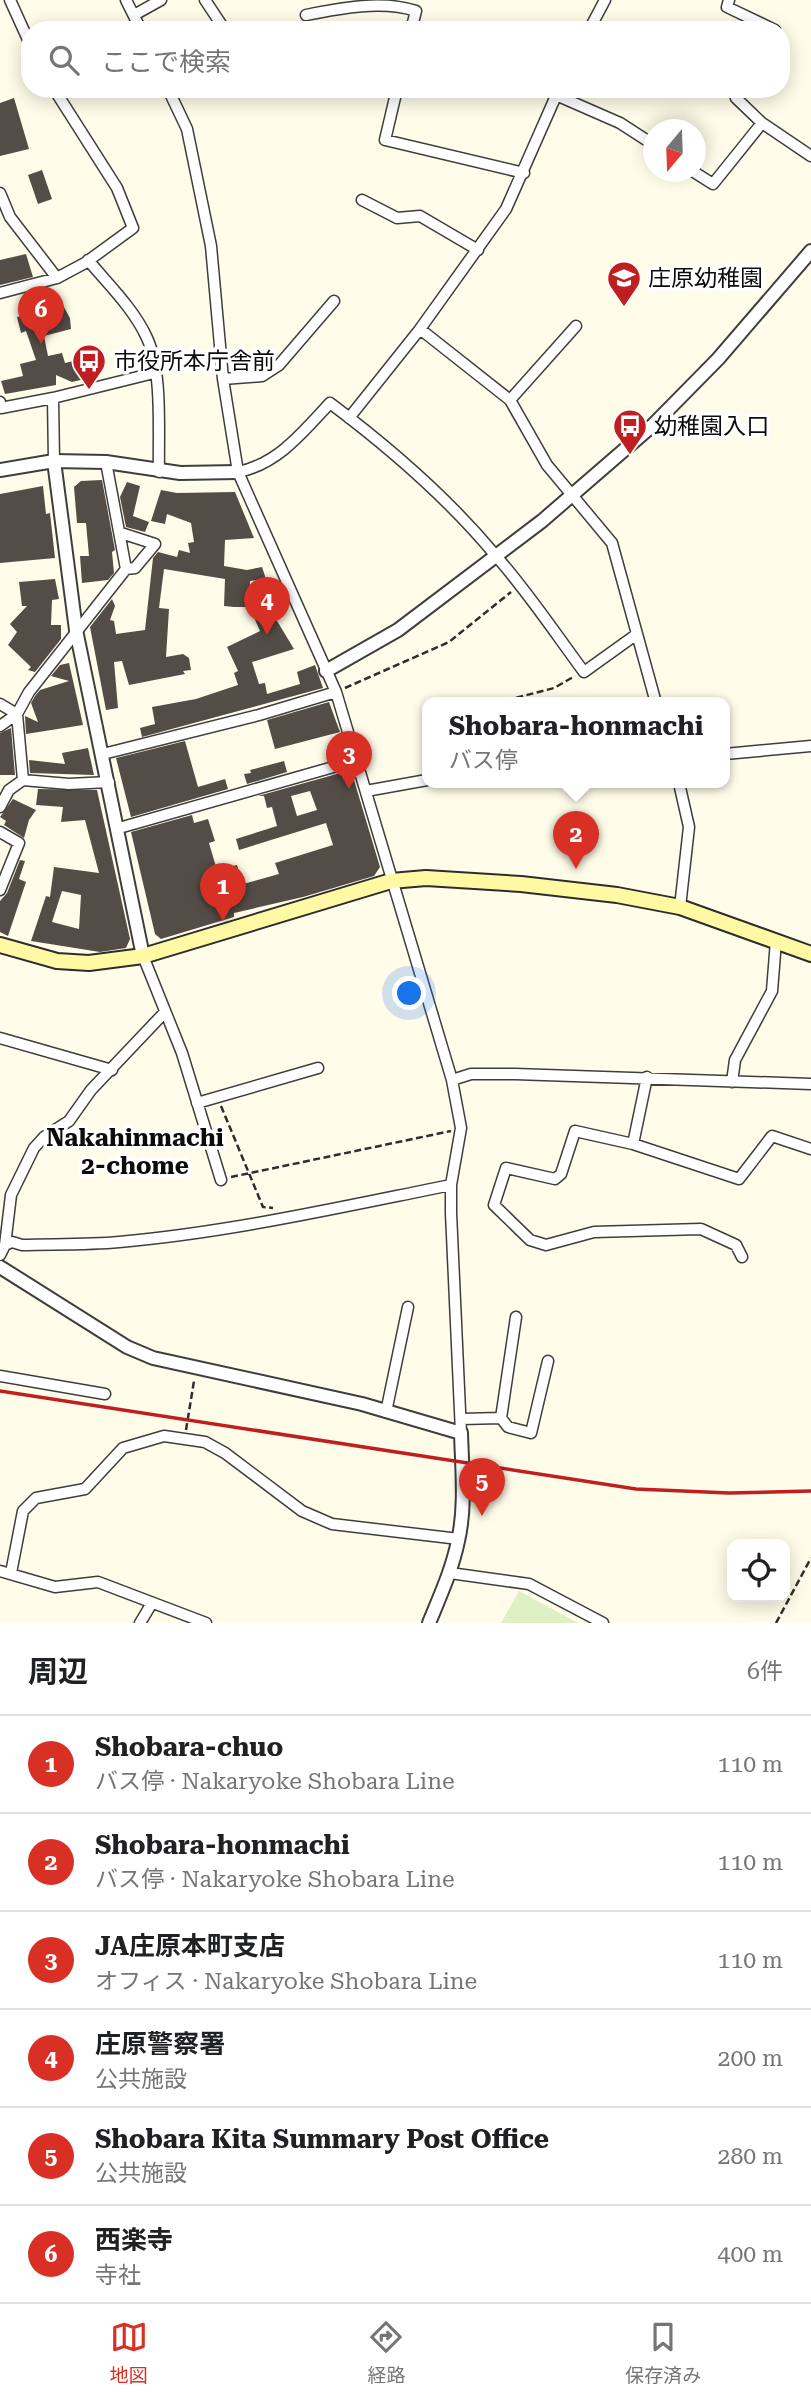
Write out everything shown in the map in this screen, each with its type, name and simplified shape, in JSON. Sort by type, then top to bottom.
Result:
[{"type":"main road","points":[[0,945],[57,961],[89,962],[144,956],[391,881],[426,878],[606,893],[680,907],[811,954]]},
{"type":"street","points":[[10,0],[21,24]]},
{"type":"street","points":[[125,0],[137,21]]},
{"type":"street","points":[[134,15],[161,0]]},
{"type":"street","points":[[205,0],[219,21]]},
{"type":"street","points":[[594,21],[605,0]]},
{"type":"street","points":[[729,0],[727,7],[756,21]]},
{"type":"street","points":[[306,15],[368,2],[401,2],[416,10],[413,21]]},
{"type":"street","points":[[0,293],[57,278],[133,228],[117,188],[60,98]]},
{"type":"street","points":[[172,98],[187,129],[212,246],[223,379],[238,472],[336,692],[452,1080],[461,1128],[451,1185],[463,1483],[459,1539],[450,1573],[429,1623]]},
{"type":"street","points":[[395,98],[385,140],[523,173]]},
{"type":"street","points":[[349,418],[420,329],[506,209],[555,98]]},
{"type":"street","points":[[570,98],[620,123],[643,138]]},
{"type":"street","points":[[736,98],[762,123],[811,156]]},
{"type":"street","points":[[706,180],[713,184],[762,123]]},
{"type":"street","points":[[0,193],[10,217],[57,278]]},
{"type":"street","points":[[362,200],[397,218],[419,216],[478,250]]},
{"type":"street","points":[[326,671],[398,630],[542,521],[653,425],[807,266],[811,251]]},
{"type":"street","points":[[88,260],[135,318],[148,339],[154,373],[159,472]]},
{"type":"street","points":[[223,379],[262,376],[279,365],[334,300]]},
{"type":"street","points":[[510,400],[576,326]]},
{"type":"street","points":[[420,329],[510,400],[547,466],[612,543],[654,697]]},
{"type":"street","points":[[0,402],[1,408],[154,373]]},
{"type":"street","points":[[53,398],[54,461],[76,630],[144,956],[197,1103],[221,1180]]},
{"type":"street","points":[[0,470],[54,461],[106,461],[159,472],[206,475],[255,469],[286,450],[330,403],[393,452],[496,555],[584,671],[637,635]]},
{"type":"street","points":[[106,461],[126,569]]},
{"type":"street","points":[[0,726],[17,714],[29,692],[126,569],[135,568],[155,544],[121,533]]},
{"type":"street","points":[[103,754],[259,715],[336,692]]},
{"type":"street","points":[[0,704],[17,714]]},
{"type":"street","points":[[17,714],[23,780]]},
{"type":"street","points":[[730,754],[811,746]]},
{"type":"street","points":[[118,828],[358,760]]},
{"type":"street","points":[[0,807],[9,790],[23,780],[69,784],[108,782]]},
{"type":"street","points":[[366,791],[422,781]]},
{"type":"street","points":[[680,788],[689,828],[680,907]]},
{"type":"street","points":[[0,832],[19,843],[0,890]]},
{"type":"street","points":[[732,1082],[735,1060],[772,991],[776,941]]},
{"type":"street","points":[[2,1250],[12,1195],[22,1167],[44,1137],[69,1121],[91,1090],[165,1012]]},
{"type":"street","points":[[0,1038],[112,1070]]},
{"type":"street","points":[[197,1103],[318,1068]]},
{"type":"street","points":[[452,1080],[471,1074],[647,1077],[811,1084]]},
{"type":"street","points":[[633,1144],[647,1077]]},
{"type":"street","points":[[742,1257],[736,1245],[701,1229],[594,1232],[546,1245],[530,1240],[494,1205],[506,1168],[555,1179],[561,1174],[575,1131],[633,1144],[739,1178],[772,1136],[811,1149]]},
{"type":"street","points":[[2,1250],[12,1242],[22,1245],[116,1242],[284,1219],[451,1185]]},
{"type":"street","points":[[0,1268],[127,1347],[153,1358],[386,1412],[461,1433]]},
{"type":"street","points":[[386,1412],[408,1307]]},
{"type":"street","points":[[516,1317],[501,1418],[508,1427],[531,1433],[548,1361]]},
{"type":"street","points":[[0,1376],[105,1394]]},
{"type":"street","points":[[461,1419],[501,1418]]},
{"type":"street","points":[[11,1573],[23,1511],[36,1498],[85,1489],[124,1448],[164,1436],[205,1442],[225,1453],[302,1511],[332,1524],[459,1539]]},
{"type":"street","points":[[0,1571],[55,1587],[98,1582],[206,1623]]},
{"type":"street","points":[[450,1573],[529,1584],[603,1623]]},
{"type":"street","points":[[140,1623],[152,1603]]},
{"type":"path","points":[[336,692],[449,642],[519,586]]},
{"type":"path","points":[[519,697],[554,688],[584,671]]},
{"type":"path","points":[[218,1097],[263,1208],[283,1208],[284,1219]]},
{"type":"path","points":[[221,1180],[461,1128]]},
{"type":"path","points":[[186,1433],[196,1367]]},
{"type":"path","points":[[776,1623],[811,1558]]},
{"type":"green space","points":[[519,1591],[578,1623],[501,1623]]},
{"type":"building","points":[[14,98],[29,149],[0,156],[0,103]]},
{"type":"building","points":[[42,170],[52,199],[38,204],[28,175]]},
{"type":"building","points":[[26,254],[33,277],[0,285],[0,260]]},
{"type":"building","points":[[60,300],[70,318],[71,329],[44,336],[48,356],[62,353],[65,363],[86,358],[89,378],[72,382],[56,375],[56,385],[5,394],[1,381],[23,376],[20,364],[36,360],[26,331],[21,333],[17,317],[22,316],[20,306]]},
{"type":"building","points":[[102,480],[115,550],[112,552],[114,573],[108,580],[82,583],[80,556],[89,556],[86,523],[77,523],[74,487],[81,481]]},
{"type":"building","points":[[127,482],[140,486],[133,516],[149,522],[145,532],[126,527],[120,497]]},
{"type":"building","points":[[43,486],[46,514],[50,513],[55,558],[0,563],[0,494]]},
{"type":"building","points":[[161,490],[177,493],[235,492],[254,538],[225,540],[224,566],[247,570],[262,567],[266,579],[250,581],[249,607],[234,607],[224,606],[225,579],[164,569],[159,608],[169,609],[166,657],[183,654],[189,658],[191,670],[183,671],[185,674],[129,685],[122,661],[114,662],[118,708],[106,710],[90,627],[112,599],[115,606],[110,620],[114,621],[116,634],[145,630],[153,558],[158,552],[177,557],[179,550],[190,553],[188,543],[194,542],[191,523],[167,514],[165,524],[151,521]]},
{"type":"building","points":[[55,579],[59,599],[52,600],[51,625],[61,625],[61,639],[35,672],[28,670],[31,667],[8,645],[17,632],[10,624],[27,606],[22,606],[19,582]]},
{"type":"building","points":[[268,606],[294,649],[252,662],[259,684],[265,683],[267,694],[300,684],[297,672],[315,665],[323,688],[142,737],[140,728],[155,724],[152,707],[196,699],[238,685],[234,673],[238,671],[227,647],[260,631],[252,613]]},
{"type":"building","points":[[69,663],[83,725],[26,734],[25,716],[38,722],[31,703],[35,696],[40,690],[69,681],[51,676],[60,665]]},
{"type":"building","points":[[329,702],[340,732],[275,749],[267,720]]},
{"type":"building","points":[[11,728],[15,775],[0,775],[0,733]]},
{"type":"building","points":[[185,741],[198,787],[225,779],[228,789],[131,817],[116,758]]},
{"type":"building","points":[[88,748],[94,775],[30,773],[29,760],[65,764],[62,753]]},
{"type":"building","points":[[284,761],[287,772],[247,784],[244,774],[251,773],[250,770]]},
{"type":"building","points":[[351,770],[380,867],[374,876],[303,897],[234,913],[234,917],[161,939],[155,934],[131,832],[192,815],[194,823],[208,819],[215,841],[209,843],[217,870],[237,865],[243,884],[279,874],[275,863],[333,845],[326,823],[239,850],[236,839],[277,826],[272,807],[267,808],[264,796],[258,796]],"holes":[[[310,791],[317,810],[297,816],[291,796]]]},
{"type":"building","points":[[38,789],[97,790],[130,939],[126,948],[100,952],[31,941],[46,896],[50,897],[54,867],[99,873],[85,820],[61,822],[63,807],[36,805]],"holes":[[[62,891],[81,895],[79,929],[52,922]]]},
{"type":"building","points":[[13,799],[36,810],[29,820],[24,838],[4,825],[6,821],[0,817]]},
{"type":"building","points":[[20,860],[25,861],[19,879],[26,882],[8,936],[0,932],[0,901],[7,893]]},
{"type":"railway","points":[[0,1391],[636,1489],[729,1493],[811,1491]]},
{"type":"place","name":"庄原幼稚園","points":[[624,308]]},
{"type":"place","name":"西楽寺","points":[[41,344]]},
{"type":"place","name":"市役所本庁舎前","points":[[89,391]]},
{"type":"place","name":"幼稚園入口","points":[[630,456]]},
{"type":"place","name":"庄原警察署","points":[[267,635]]},
{"type":"place","name":"JA庄原本町支店","points":[[349,789]]},
{"type":"place","name":"Shobara-honmachi","points":[[576,869]]},
{"type":"place","name":"Shobara-chuo","points":[[223,921]]},
{"type":"place","name":"Shobara Kita Summary Post Office","points":[[482,1516]]},
{"type":"district","name":"Nakahinmachi 2-chome","points":[[135,1152]]}]
